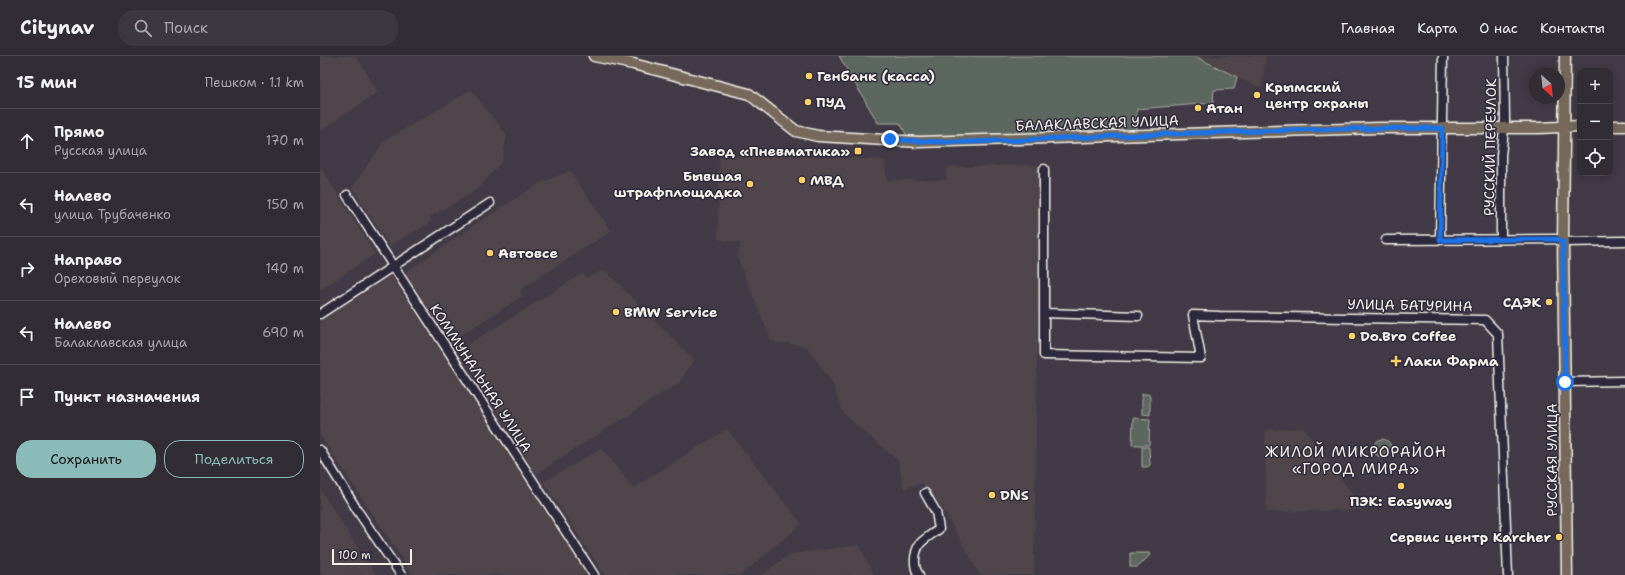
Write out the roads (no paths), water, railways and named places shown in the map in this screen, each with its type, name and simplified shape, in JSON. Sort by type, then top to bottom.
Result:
[{"type":"main road","name":"БАЛАКЛАВСКАЯ УЛИЦА","points":[[599,56],[631,60],[749,94],[796,131],[818,136],[919,142],[993,141],[1218,132],[1378,128],[1540,128],[1577,126]]},
{"type":"main road","name":"РУССКАЯ УЛИЦА","points":[[1565,56],[1563,242],[1567,575]]},
{"type":"main road","points":[[1613,126],[1625,126]]},
{"type":"street","points":[[1440,240],[1443,56]]},
{"type":"street","name":"РУССКИЙ ПЕРЕУЛОК","points":[[1501,239],[1500,155],[1505,128],[1504,56]]},
{"type":"street","points":[[1044,169],[1044,313],[1138,316]]},
{"type":"street","name":"КОММУНАЛЬНАЯ УЛИЦА","points":[[347,195],[594,575]]},
{"type":"street","points":[[320,314],[490,203]]},
{"type":"street","points":[[1386,240],[1556,239],[1563,242],[1625,241]]},
{"type":"street","name":"УЛИЦА БАТУРИНА","points":[[1044,313],[1044,355],[1187,358],[1201,358],[1193,314],[1218,316],[1486,320],[1498,334],[1508,575]]},
{"type":"street","points":[[1565,382],[1625,381]]},
{"type":"street","points":[[320,450],[359,513],[401,575]]},
{"type":"street","points":[[919,575],[915,560],[920,544],[938,529],[936,512],[925,493]]},
{"type":"place","name":"Генбанк (касса)","points":[[809,76]]},
{"type":"place","name":"Крымский центр охраны","points":[[1257,95]]},
{"type":"place","name":"ПУД","points":[[808,102]]},
{"type":"place","name":"Атан","points":[[1198,108]]},
{"type":"place","name":"Завод «Пневматика»","points":[[858,151]]},
{"type":"place","name":"МВД","points":[[802,180]]},
{"type":"place","name":"Бывшая штрафплощадка","points":[[750,184]]},
{"type":"place","name":"Автовсе","points":[[490,253]]},
{"type":"place","name":"СДЭК","points":[[1549,302]]},
{"type":"place","name":"BMW Service","points":[[616,312]]},
{"type":"place","name":"Do.Bro Coffee","points":[[1352,336]]},
{"type":"place","name":"Лаки Фарма","points":[[1396,361]]},
{"type":"place","name":"ПЭК: Easyway","points":[[1401,486]]},
{"type":"place","name":"DNS","points":[[992,495]]},
{"type":"place","name":"Сервис центр Karcher","points":[[1559,537]]},
{"type":"district","name":"ЖИЛОЙ МИКРОРАЙОН «ГОРОД МИРА»","points":[[1356,460]]}]
